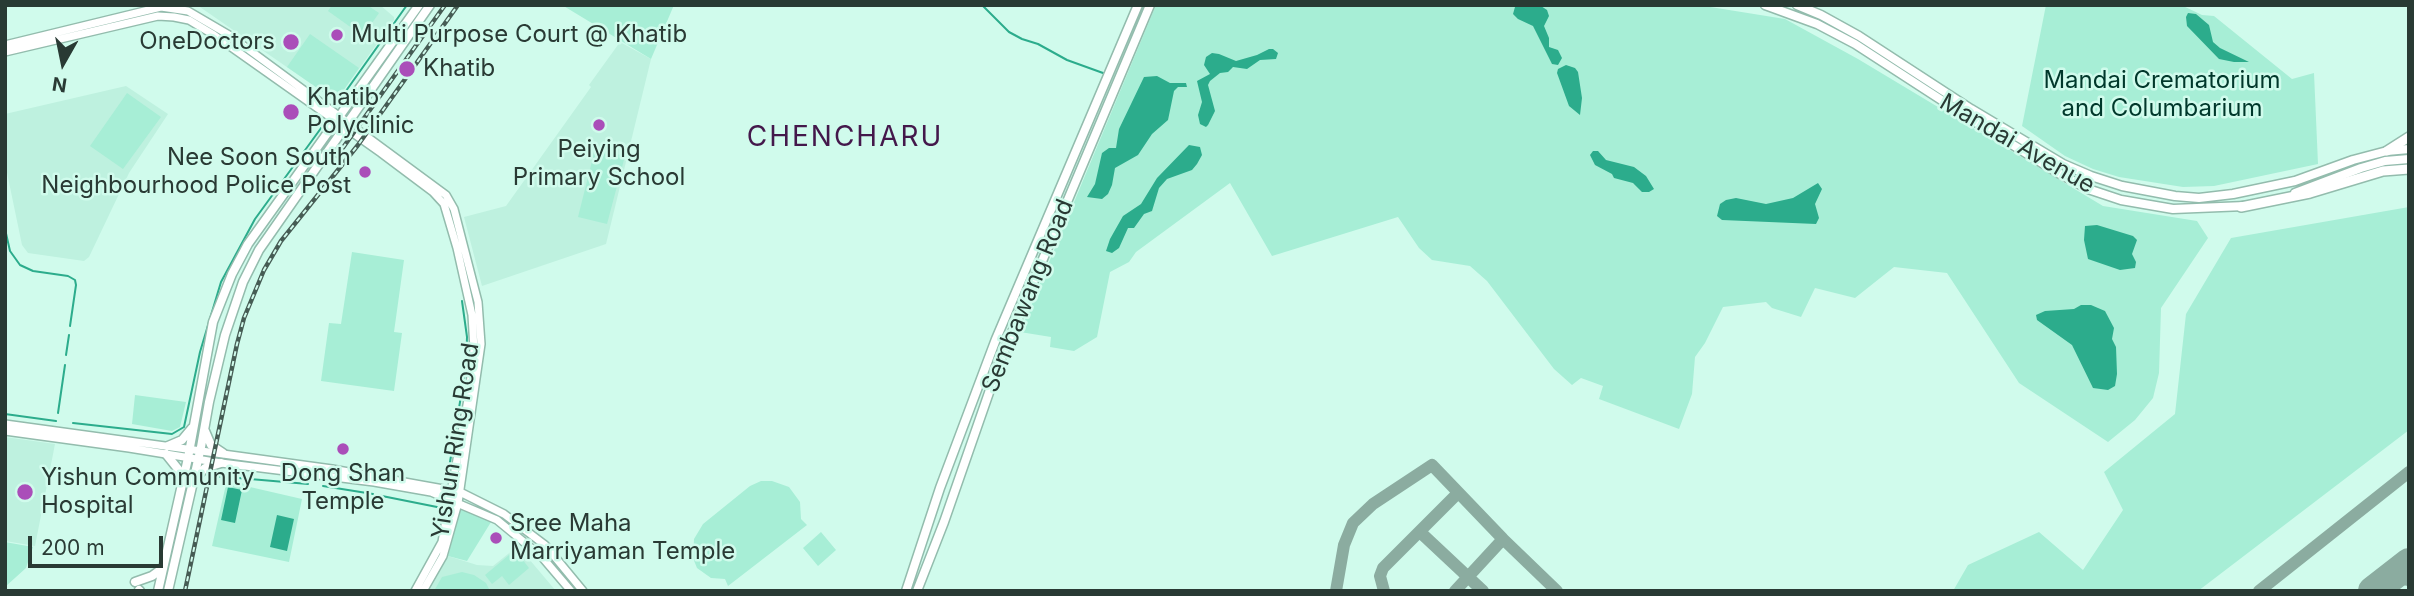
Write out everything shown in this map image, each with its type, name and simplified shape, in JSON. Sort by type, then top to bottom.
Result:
[{"type":"highway","points":[[2387,151],[2409,136]]},
{"type":"highway","points":[[2241,207],[2310,193],[2383,171],[2409,169]]},
{"type":"main road","points":[[158,591],[189,454],[213,322],[232,274],[248,244],[419,5]]},
{"type":"main road","points":[[168,591],[225,335],[243,282],[259,250],[430,5]]},
{"type":"main road","name":"Sembawang Road","points":[[906,591],[940,488],[996,338],[1138,5]]},
{"type":"main road","name":"Sembawang Road","points":[[917,591],[1000,360],[1150,5]]},
{"type":"main road","name":"Mandai Avenue","points":[[1765,5],[1817,24],[1855,44],[2060,174],[2088,189],[2121,200],[2173,208],[2241,207],[2293,194],[2385,161],[2409,159]]},
{"type":"main road","name":"Mandai Avenue","points":[[1797,5],[1858,36],[2063,164],[2122,186],[2199,198],[2233,194],[2295,181],[2387,151],[2409,149]]},
{"type":"main road","name":"Yishun Ring Road","points":[[5,46],[161,7],[176,8],[216,26],[337,119]]},
{"type":"main road","name":"Yishun Ring Road","points":[[5,52],[158,16],[189,20],[442,191],[454,209],[478,302],[481,344],[456,496],[443,556],[423,591]]},
{"type":"main road","points":[[5,424],[189,454],[223,453],[339,470],[456,496],[504,514],[545,545],[583,591]]},
{"type":"main road","points":[[5,431],[167,450],[182,440],[194,425]]},
{"type":"main road","points":[[204,429],[211,445],[223,453]]},
{"type":"main road","points":[[167,450],[183,481]]},
{"type":"main road","points":[[199,455],[220,463],[374,482],[456,496],[510,530],[541,557],[571,591]]},
{"type":"main road","points":[[194,480],[205,468],[220,463]]},
{"type":"main road","name":"Yishun Ring Road","points":[[415,591],[439,551],[456,496]]},
{"type":"main road","points":[[138,588],[164,567]]},
{"type":"shaded area","points":[[197,5],[380,5],[394,20],[336,101]]},
{"type":"shaded area","points":[[1541,6],[1547,10],[1549,16],[1544,26],[1549,47],[1558,50],[1562,58],[1558,65],[1552,64],[1533,26],[1513,14],[1515,7]]},
{"type":"shaded area","points":[[2188,13],[2196,14],[2209,25],[2213,42],[2220,48],[2249,62],[2219,59],[2187,26]]},
{"type":"shaded area","points":[[620,42],[651,59],[606,244],[482,286],[464,217],[506,206]]},
{"type":"shaded area","points":[[1269,49],[1278,53],[1276,59],[1260,60],[1247,69],[1233,67],[1210,81],[1208,85],[1215,111],[1206,127],[1200,124],[1198,115],[1202,102],[1197,81],[1210,74],[1204,65],[1206,57],[1212,53],[1236,61]]},
{"type":"shaded area","points":[[1566,65],[1578,72],[1582,98],[1580,115],[1569,106],[1557,73],[1558,69]]},
{"type":"shaded area","points":[[1157,76],[1170,83],[1186,83],[1187,87],[1178,87],[1174,91],[1168,120],[1152,134],[1138,155],[1115,168],[1108,194],[1102,199],[1087,197],[1095,184],[1102,153],[1109,148],[1116,148],[1119,129],[1144,77]]},
{"type":"shaded area","points":[[126,86],[168,114],[129,173],[89,257],[84,261],[28,253],[22,245],[5,163],[5,114]]},
{"type":"shaded area","points":[[1189,145],[1200,147],[1202,155],[1197,164],[1192,170],[1167,179],[1159,188],[1152,211],[1144,214],[1134,228],[1128,228],[1119,248],[1112,253],[1106,251],[1123,216],[1141,204],[1157,178]]},
{"type":"shaded area","points":[[1593,151],[1598,151],[1606,160],[1634,167],[1646,176],[1654,189],[1642,192],[1633,183],[1614,178],[1612,174],[1595,165],[1590,155]]},
{"type":"shaded area","points":[[1818,183],[1822,189],[1815,204],[1819,218],[1816,224],[1722,220],[1717,216],[1720,204],[1726,200],[1736,198],[1766,204],[1793,198]]},
{"type":"shaded area","points":[[2097,225],[2133,236],[2137,240],[2132,254],[2136,262],[2135,268],[2120,270],[2088,259],[2084,240],[2085,226]]},
{"type":"shaded area","points":[[2081,305],[2091,305],[2105,311],[2114,328],[2112,339],[2116,347],[2117,374],[2115,386],[2108,390],[2093,388],[2072,345],[2037,320],[2036,315],[2045,311],[2074,309]]},
{"type":"shaded area","name":"Yishun Community Hospital","points":[[5,437],[55,444],[35,546],[5,541]]},
{"type":"shaded area","points":[[228,487],[242,490],[235,523],[221,520]]},
{"type":"shaded area","points":[[277,515],[294,519],[287,551],[270,547]]},
{"type":"shaded area","points":[[518,546],[556,591],[429,591],[448,556],[477,565],[493,566]]},
{"type":"green space","points":[[332,5],[367,5],[379,13],[363,36],[328,11]]},
{"type":"green space","points":[[562,5],[674,5],[651,59]]},
{"type":"green space","points":[[1156,5],[1698,5],[1785,19],[1858,59],[2103,206],[2197,221],[2208,238],[2161,308],[2159,373],[2153,398],[2135,420],[2108,442],[2019,383],[1947,273],[1894,267],[1855,298],[1815,288],[1801,317],[1772,308],[1766,302],[1723,307],[1695,357],[1692,394],[1679,429],[1599,399],[1603,386],[1581,378],[1572,385],[1554,369],[1487,281],[1470,266],[1432,260],[1419,248],[1398,217],[1272,256],[1230,183],[1136,252],[1129,262],[1110,272],[1097,337],[1074,351],[1050,347],[1051,337],[1020,332]]},
{"type":"green space","name":"Mandai Crematorium and Columbarium","points":[[2046,5],[2181,5],[2202,15],[2214,16],[2292,79],[2314,73],[2318,164],[2214,186],[2183,187],[2119,177],[2065,156],[2022,126]]},
{"type":"green space","points":[[310,34],[359,68],[336,101],[287,67]]},
{"type":"green space","points":[[127,93],[161,117],[123,169],[90,146]]},
{"type":"green space","points":[[595,149],[625,156],[607,224],[578,217]]},
{"type":"green space","points":[[2409,207],[2409,430],[2198,591],[1953,591],[1968,565],[2039,532],[2083,570],[2123,510],[2104,472],[2175,414],[2186,314],[2231,238]]},
{"type":"green space","points":[[352,252],[404,260],[394,332],[402,333],[394,391],[321,381],[329,323],[341,324]]},
{"type":"green space","points":[[135,395],[186,402],[180,427],[172,431],[132,424]]},
{"type":"green space","points":[[227,480],[302,499],[289,562],[212,546]]},
{"type":"green space","points":[[761,481],[772,481],[789,487],[800,502],[801,519],[807,525],[728,586],[725,579],[711,578],[697,568],[693,558],[694,539],[703,524],[750,486]]},
{"type":"green space","points":[[461,507],[491,522],[467,561],[448,556]]},
{"type":"green space","points":[[821,532],[836,550],[818,566],[803,548]]},
{"type":"green space","points":[[5,542],[33,547],[26,568],[5,587]]},
{"type":"green space","points":[[515,550],[529,568],[509,585],[502,576],[492,584],[485,575]]},
{"type":"green space","points":[[462,572],[474,575],[486,583],[490,591],[434,591],[442,577]]},
{"type":"waterway","points":[[336,105],[407,5]]},
{"type":"waterway","points":[[982,5],[1009,32],[1067,60],[1103,73]]},
{"type":"waterway","points":[[73,423],[172,434],[184,427],[200,352],[221,282],[255,219],[324,124]]},
{"type":"waterway","points":[[5,229],[10,251],[20,265],[33,271],[68,276],[75,280],[70,326]]},
{"type":"waterway","points":[[462,301],[467,337],[466,367]]},
{"type":"waterway","points":[[66,355],[69,335]]},
{"type":"waterway","points":[[58,413],[65,365]]},
{"type":"waterway","points":[[447,480],[465,372]]},
{"type":"waterway","points":[[5,414],[56,421]]},
{"type":"waterway","points":[[215,476],[308,484]]},
{"type":"waterway","points":[[323,486],[373,494]]},
{"type":"waterway","points":[[377,495],[442,508]]},
{"type":"taxiway","points":[[1336,591],[1344,545],[1353,523],[1373,504],[1432,465],[1557,591]]},
{"type":"taxiway","points":[[2259,591],[2409,472]]},
{"type":"taxiway","points":[[1384,591],[1380,576],[1383,568],[1458,493]]},
{"type":"taxiway","points":[[1420,532],[1483,591]]},
{"type":"taxiway","points":[[1455,591],[1503,539]]},
{"type":"taxiway","points":[[2391,577],[2409,580]]},
{"type":"runway","points":[[2373,591],[2409,563]]},
{"type":"railway","points":[[337,156],[445,5]]},
{"type":"railway","points":[[185,591],[237,344],[244,318],[264,270],[281,241],[358,145],[458,5]]},
{"type":"place","name":"Multi Purpose Court @ Khatib","points":[[337,35]]},
{"type":"place","name":"OneDoctors","points":[[291,42]]},
{"type":"place","name":"Khatib","points":[[407,69]]},
{"type":"place","name":"Khatib Polyclinic","points":[[291,112]]},
{"type":"place","name":"Peiying Primary School","points":[[599,125]]},
{"type":"place","name":"Nee Soon South Neighbourhood Police Post","points":[[365,172]]},
{"type":"place","name":"Dong Shan Temple","points":[[343,449]]},
{"type":"place","name":"Yishun Community Hospital","points":[[25,492]]},
{"type":"place","name":"Sree Maha Marriyaman Temple","points":[[496,538]]},
{"type":"district","name":"CHENCHARU","points":[[845,138]]}]
